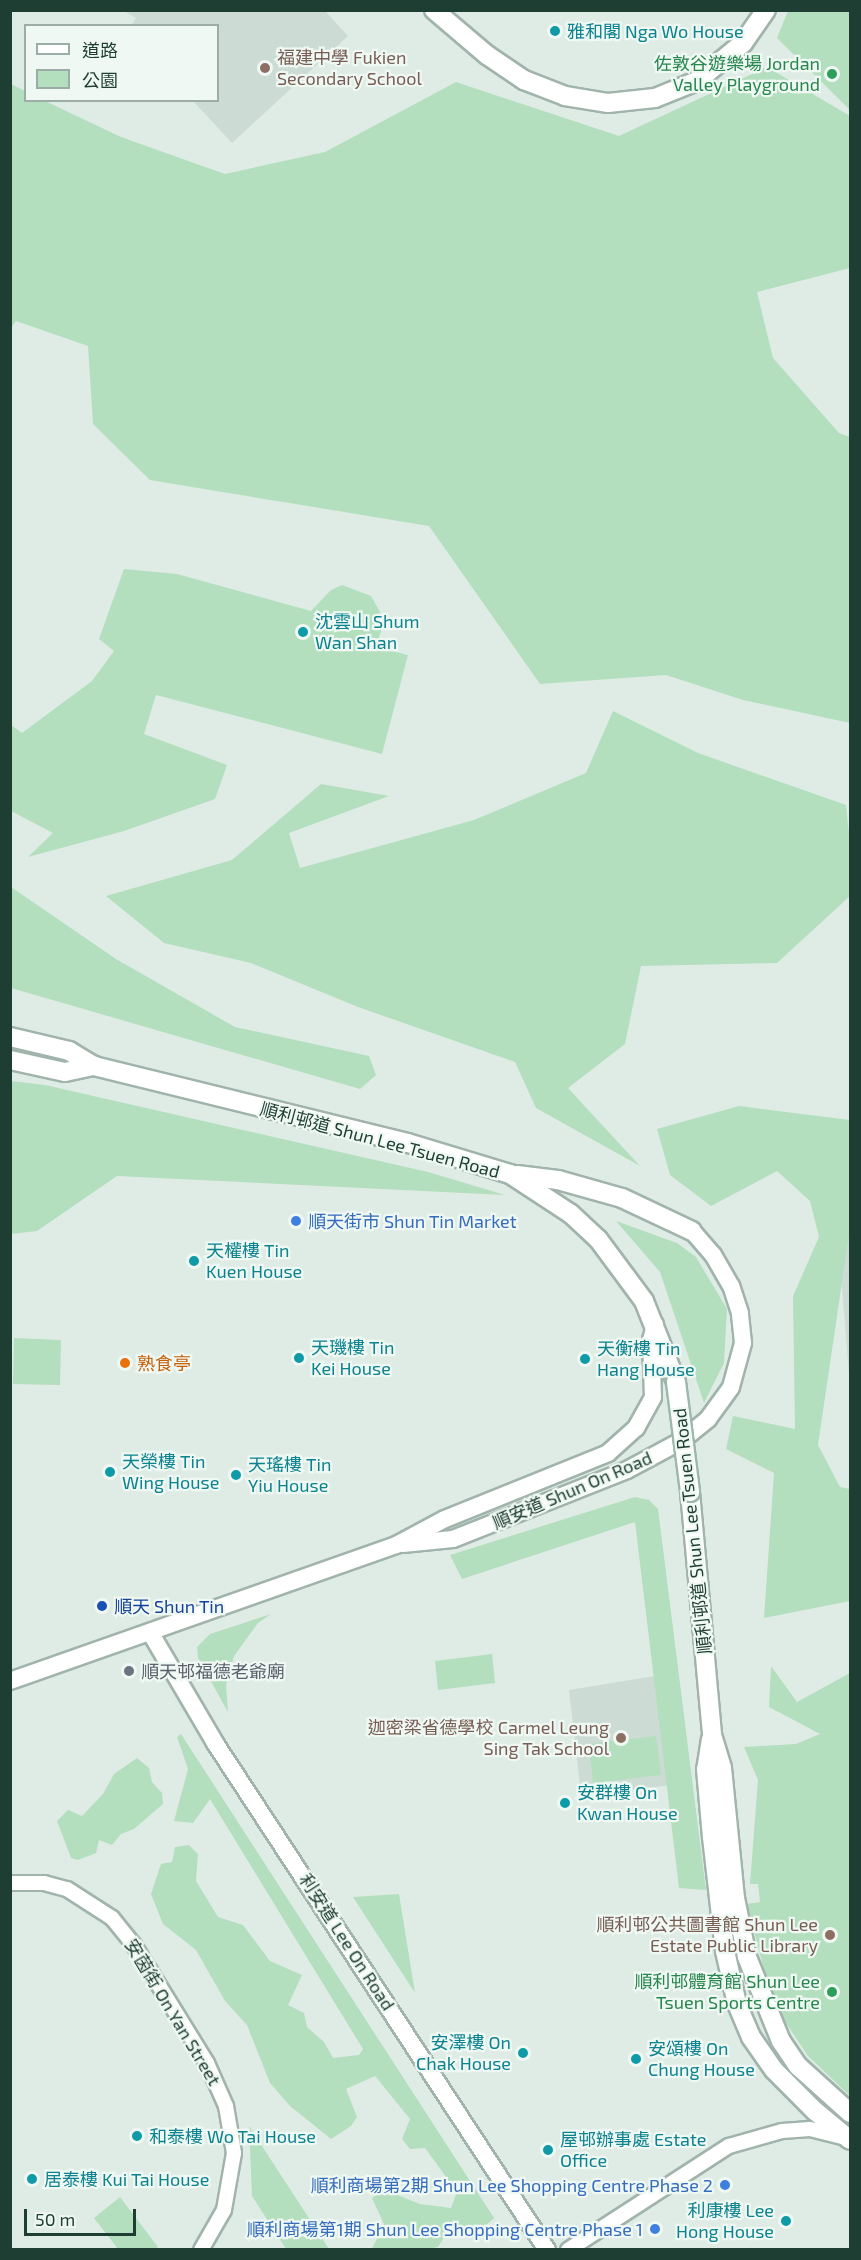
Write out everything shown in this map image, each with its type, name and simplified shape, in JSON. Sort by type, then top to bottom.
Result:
[{"type":"main road","points":[[434,10],[487,55],[524,80],[565,96],[608,103],[655,98],[697,81],[743,44],[766,10]]},
{"type":"main road","name":"順利邨道 Shun Lee Tsuen Road","points":[[10,1037],[69,1051],[94,1066],[408,1143],[510,1174],[571,1214],[598,1239],[644,1301],[676,1382],[690,1492],[712,1735],[722,1768],[738,1918],[759,1994],[777,2034],[798,2066],[850,2114]]},
{"type":"main road","name":"順利邨道 Shun Lee Tsuen Road","points":[[10,1060],[65,1072],[94,1066]]},
{"type":"main road","points":[[510,1174],[558,1180],[622,1198],[692,1231]]},
{"type":"main road","name":"順利邨道 Shun Lee Tsuen Road","points":[[712,1735],[706,1770],[725,1951],[737,2004],[752,2037],[774,2070],[849,2139]]},
{"type":"street","name":"順安道 Shun On Road","points":[[396,1545],[453,1539],[534,1508],[654,1457],[708,1419],[731,1387],[743,1343],[740,1313],[731,1286],[713,1254],[692,1231]]},
{"type":"street","name":"順安道 Shun On Road","points":[[10,1681],[396,1545],[445,1519],[588,1463],[624,1441],[653,1397],[651,1340],[655,1325]]},
{"type":"street","name":"利安道 Lee On Road","points":[[150,1632],[215,1743],[547,2250]]},
{"type":"street","name":"安茵街 On Yan Street","points":[[10,1883],[44,1883],[68,1889],[112,1918],[134,1945],[207,2063],[226,2106],[234,2153],[224,2210],[201,2250]]},
{"type":"street","points":[[567,2250],[729,2146],[770,2133],[810,2129],[849,2139]]},
{"type":"shaded area","name":"福建中學 Fukien Secondary School","points":[[124,11],[325,11],[348,36],[232,143],[194,102],[219,102],[219,24],[133,24],[136,18]]},
{"type":"shaded area","points":[[850,1184],[850,1387],[834,1187]]},
{"type":"shaded area","name":"迦密梁省德學校 Carmel Leung Sing Tak School","points":[[661,1675],[673,1785],[581,1795],[569,1690]]},
{"type":"green space","name":"佐敦谷遊樂場 Jordan Valley Playground","points":[[788,11],[850,11],[850,110],[777,38]]},
{"type":"green space","points":[[767,67],[850,116],[850,268],[757,292],[773,358],[839,433],[850,437],[850,723],[743,700],[666,675],[540,684],[429,526],[150,480],[93,424],[88,346],[16,321],[11,328],[11,84],[24,90],[24,102],[47,102],[121,137],[225,174],[325,152],[456,82],[619,136]]},
{"type":"green space","points":[[124,569],[177,574],[311,611],[331,590],[342,585],[371,596],[380,612],[382,628],[376,647],[408,655],[382,754],[156,695],[144,734],[227,765],[215,799],[124,831],[28,857],[53,833],[11,811],[11,725],[22,733],[92,681],[114,651],[99,639]]},
{"type":"green space","points":[[613,711],[698,753],[846,805],[850,843],[850,896],[777,963],[641,966],[625,1044],[568,1088],[640,1166],[536,1108],[515,1062],[358,1007],[251,963],[164,943],[106,896],[232,860],[321,784],[389,796],[289,833],[300,868],[474,820],[586,773]]},
{"type":"green space","points":[[11,887],[116,959],[235,1027],[369,1056],[376,1075],[360,1089],[11,988]]},
{"type":"green space","points":[[11,1081],[45,1085],[428,1172],[505,1195],[117,1176],[37,1231],[11,1234]]},
{"type":"green space","points":[[739,1106],[850,1120],[850,1228],[818,1445],[840,1487],[850,1489],[850,1601],[764,1618],[774,1473],[726,1449],[733,1416],[795,1429],[793,1296],[819,1237],[810,1201],[777,1171],[711,1206],[670,1175],[657,1129]]},
{"type":"green space","points":[[616,1221],[677,1243],[696,1257],[727,1309],[724,1363],[704,1403],[660,1272]]},
{"type":"green space","points":[[14,1338],[61,1340],[60,1385],[13,1384]]},
{"type":"green space","points":[[635,1497],[649,1500],[658,1509],[706,1890],[679,1888],[635,1522],[462,1579],[450,1555]]},
{"type":"green space","points":[[271,1614],[258,1623],[234,1656],[226,1685],[228,1712],[198,1658],[197,1647],[210,1634]]},
{"type":"green space","points":[[492,1654],[495,1683],[438,1690],[435,1661]]},
{"type":"green space","points":[[771,1666],[797,1702],[850,1673],[850,2096],[808,2056],[784,2020],[768,1985],[747,1904],[760,1902],[758,1884],[750,1884],[758,1780],[744,1747],[796,1744],[820,1734],[769,1707]]},
{"type":"green space","points":[[181,1734],[494,2218],[482,2229],[446,2234],[438,2247],[428,2249],[372,2249],[384,2224],[372,2198],[382,2189],[420,2204],[451,2208],[457,2192],[425,2148],[410,2149],[402,2139],[410,2119],[375,2076],[346,2089],[357,2117],[351,2126],[331,2139],[290,2106],[270,2083],[247,2025],[225,2001],[196,1950],[163,1924],[151,1894],[161,1864],[172,1862],[175,1847],[189,1845],[198,1854],[196,1881],[218,1917],[243,1925],[270,1961],[302,1975],[288,2005],[304,2013],[307,2027],[324,2042],[333,2058],[359,2055],[363,2049],[210,1799],[193,1823],[174,1821],[188,1769],[177,1737]]},
{"type":"green space","points":[[656,1736],[661,1775],[593,1783],[589,1744]]},
{"type":"green space","points":[[137,1758],[149,1768],[152,1782],[162,1793],[163,1804],[134,1829],[121,1834],[112,1845],[99,1840],[96,1853],[78,1860],[71,1858],[57,1821],[68,1810],[82,1816],[103,1794],[114,1774]]},
{"type":"green space","points":[[399,1894],[415,1993],[353,1897]]},
{"type":"green space","points":[[249,2126],[329,2249],[286,2249],[252,2196]]},
{"type":"green space","points":[[120,2197],[158,2247],[155,2249],[118,2249],[94,2218]]},
{"type":"place","name":"雅和閣 Nga Wo House","points":[[555,31]]},
{"type":"place","name":"福建中學 Fukien Secondary School","points":[[265,68]]},
{"type":"place","name":"佐敦谷遊樂場 Jordan Valley Playground","points":[[832,74]]},
{"type":"place","name":"沈雲山 Shum Wan Shan","points":[[303,632]]},
{"type":"place","name":"順天街市 Shun Tin Market","points":[[296,1221]]},
{"type":"place","name":"天權樓 Tin Kuen House","points":[[194,1261]]},
{"type":"place","name":"天璣樓 Tin Kei House","points":[[299,1358]]},
{"type":"place","name":"天衡樓 Tin Hang House","points":[[585,1359]]},
{"type":"place","name":"熟食亭","points":[[125,1363]]},
{"type":"place","name":"天榮樓 Tin Wing House","points":[[110,1472]]},
{"type":"place","name":"天瑤樓 Tin Yiu House","points":[[236,1475]]},
{"type":"place","name":"順天 Shun Tin","points":[[102,1606]]},
{"type":"place","name":"順天邨福德老爺廟","points":[[129,1671]]},
{"type":"place","name":"迦密梁省德學校 Carmel Leung Sing Tak School","points":[[621,1738]]},
{"type":"place","name":"安群樓 On Kwan House","points":[[565,1803]]},
{"type":"place","name":"順利邨公共圖書館 Shun Lee Estate Public Library","points":[[830,1935]]},
{"type":"place","name":"順利邨體育館 Shun Lee Tsuen Sports Centre","points":[[832,1992]]},
{"type":"place","name":"安澤樓 On Chak House","points":[[523,2053]]},
{"type":"place","name":"安頌樓 On Chung House","points":[[636,2059]]},
{"type":"place","name":"和泰樓 Wo Tai House","points":[[137,2136]]},
{"type":"place","name":"屋邨辦事處 Estate Office","points":[[548,2150]]},
{"type":"place","name":"居泰樓 Kui Tai House","points":[[32,2179]]},
{"type":"place","name":"順利商場第2期 Shun Lee Shopping Centre Phase 2","points":[[725,2185]]},
{"type":"place","name":"利康樓 Lee Hong House","points":[[786,2221]]},
{"type":"place","name":"順利商場第1期 Shun Lee Shopping Centre Phase 1","points":[[655,2229]]}]
